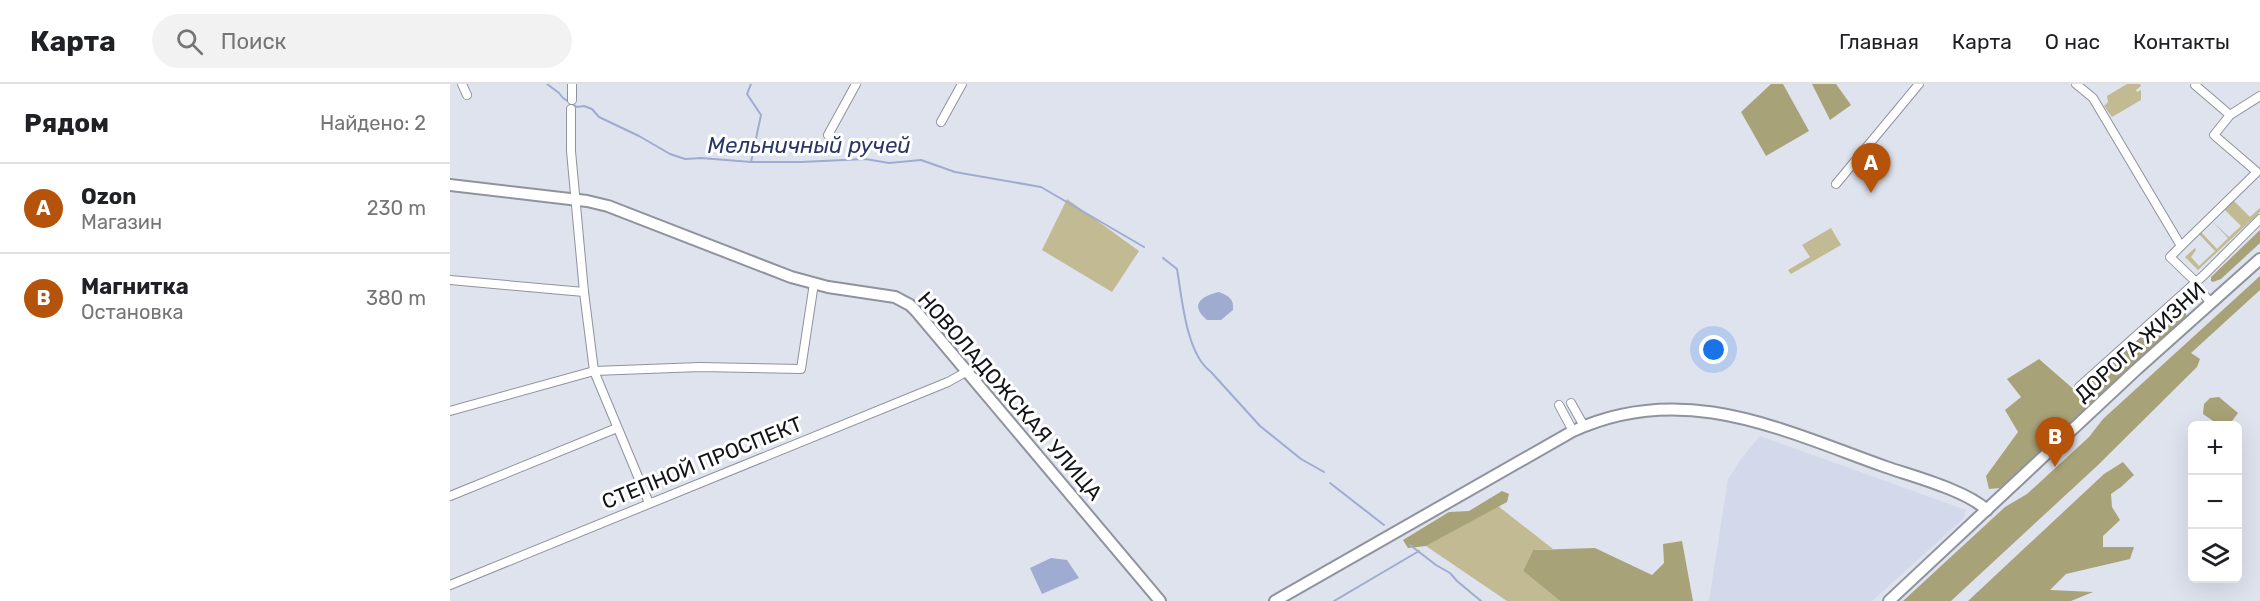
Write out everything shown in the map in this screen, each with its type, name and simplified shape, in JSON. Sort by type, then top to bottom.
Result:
[{"type":"main road","name":"НОВОЛАДОЖСКАЯ УЛИЦА","points":[[450,185],[576,199],[608,206],[757,264],[814,283],[903,300],[916,310],[1160,601]]},
{"type":"main road","name":"ДОРОГА ЖИЗНИ","points":[[1889,601],[2260,259]]},
{"type":"main road","points":[[1275,601],[1573,431],[1600,419],[1629,413],[1687,409],[1727,414],[1766,424],[1970,498],[1987,510]]},
{"type":"street","points":[[462,84],[467,95]]},
{"type":"street","points":[[572,84],[572,100]]},
{"type":"street","points":[[828,135],[856,84]]},
{"type":"street","points":[[940,122],[962,84]]},
{"type":"street","points":[[1836,183],[1919,84]]},
{"type":"street","points":[[2076,84],[2093,98],[2181,246]]},
{"type":"street","points":[[2195,85],[2230,115]]},
{"type":"street","points":[[2211,303],[2195,282],[2170,257],[2257,172],[2214,135],[2230,115],[2260,96]]},
{"type":"street","points":[[571,109],[571,151],[594,371],[649,503]]},
{"type":"street","points":[[2079,387],[2195,282],[2260,219]]},
{"type":"street","points":[[450,280],[584,292]]},
{"type":"street","points":[[450,411],[594,371],[700,367],[801,369],[814,283]]},
{"type":"street","name":"СТЕПНОЙ ПРОСПЕКТ","points":[[450,585],[948,382],[966,372]]},
{"type":"street","points":[[1571,403],[1584,426]]},
{"type":"street","points":[[1559,405],[1573,431]]},
{"type":"street","points":[[450,496],[617,428]]},
{"type":"shaded area","points":[[1771,84],[1783,84],[1809,131],[1766,156],[1741,112]]},
{"type":"shaded area","points":[[1812,84],[1836,84],[1851,105],[1830,120]]},
{"type":"shaded area","points":[[2127,84],[2140,84],[2141,86],[2136,90],[2137,92],[2141,90],[2141,100],[2112,117],[2104,106],[2108,102],[2107,96]]},
{"type":"shaded area","points":[[1067,199],[1139,251],[1112,292],[1042,250]]},
{"type":"shaded area","points":[[2233,200],[2250,217],[2260,208],[2260,212],[2198,270],[2185,257],[2195,248],[2191,257],[2199,266],[2215,251],[2199,234],[2201,232],[2217,249],[2228,238],[2212,221],[2229,237],[2241,226],[2224,209]]},
{"type":"shaded area","points":[[1831,228],[1841,245],[1791,274],[1788,270],[1810,257],[1802,245]]},
{"type":"shaded area","points":[[2260,230],[2260,243],[2221,279],[2211,281],[2211,277]]},
{"type":"shaded area","points":[[2260,276],[2260,290],[2191,353],[2200,359],[2197,367],[2097,466],[1951,601],[1903,601],[2005,507],[2027,494],[2089,437],[2103,419]]},
{"type":"shaded area","points":[[2177,305],[2186,312],[2186,320],[2000,488],[1989,489],[1986,476],[2018,432],[2005,410],[2021,397],[2007,379],[2039,359],[2078,393]]},
{"type":"shaded area","points":[[2219,397],[2238,413],[2232,421],[2213,421],[2203,414],[2204,404],[2210,398]]},
{"type":"shaded area","points":[[1760,436],[1966,510],[1963,519],[1872,601],[1709,601],[1728,479]]},
{"type":"shaded area","points":[[2123,462],[2134,475],[2111,494],[2112,507],[2120,520],[2103,536],[2103,547],[2134,547],[2130,559],[2066,574],[2050,590],[2093,592],[2071,601],[1968,601],[2104,474]]},
{"type":"shaded area","points":[[1502,491],[1509,494],[1507,502],[1426,546],[1408,548],[1403,540],[1449,512],[1469,511]]},
{"type":"shaded area","points":[[1498,506],[1553,549],[1533,550],[1523,571],[1560,601],[1507,601],[1426,546]]},
{"type":"shaded area","points":[[1682,541],[1693,601],[1560,601],[1523,571],[1533,550],[1595,548],[1652,575],[1664,563],[1663,544]]},
{"type":"water","points":[[1219,292],[1230,298],[1233,310],[1221,320],[1207,320],[1198,306],[1207,296]]},
{"type":"water","points":[[1051,558],[1067,560],[1079,578],[1042,594],[1030,568]]},
{"type":"waterway","name":"Мельничный ручей","points":[[547,84],[577,107],[584,106],[592,109],[599,117],[670,154],[685,159],[751,162],[865,159],[889,163],[921,160],[955,172],[1041,187],[1144,247]]},
{"type":"waterway","points":[[751,84],[747,94],[761,115],[751,162]]},
{"type":"waterway","name":"Мельничный ручей","points":[[1163,258],[1177,269],[1187,325],[1196,352],[1203,364],[1260,426],[1301,459],[1324,472]]},
{"type":"waterway","name":"Мельничный ручей","points":[[1330,483],[1384,525]]},
{"type":"waterway","name":"Мельничный ручей","points":[[1410,545],[1450,573],[1481,601]]},
{"type":"waterway","points":[[1334,601],[1419,551]]},
{"type":"place","name":"Ozon","points":[[1871,193]]},
{"type":"place","name":"Магнитка","points":[[2055,467]]}]
